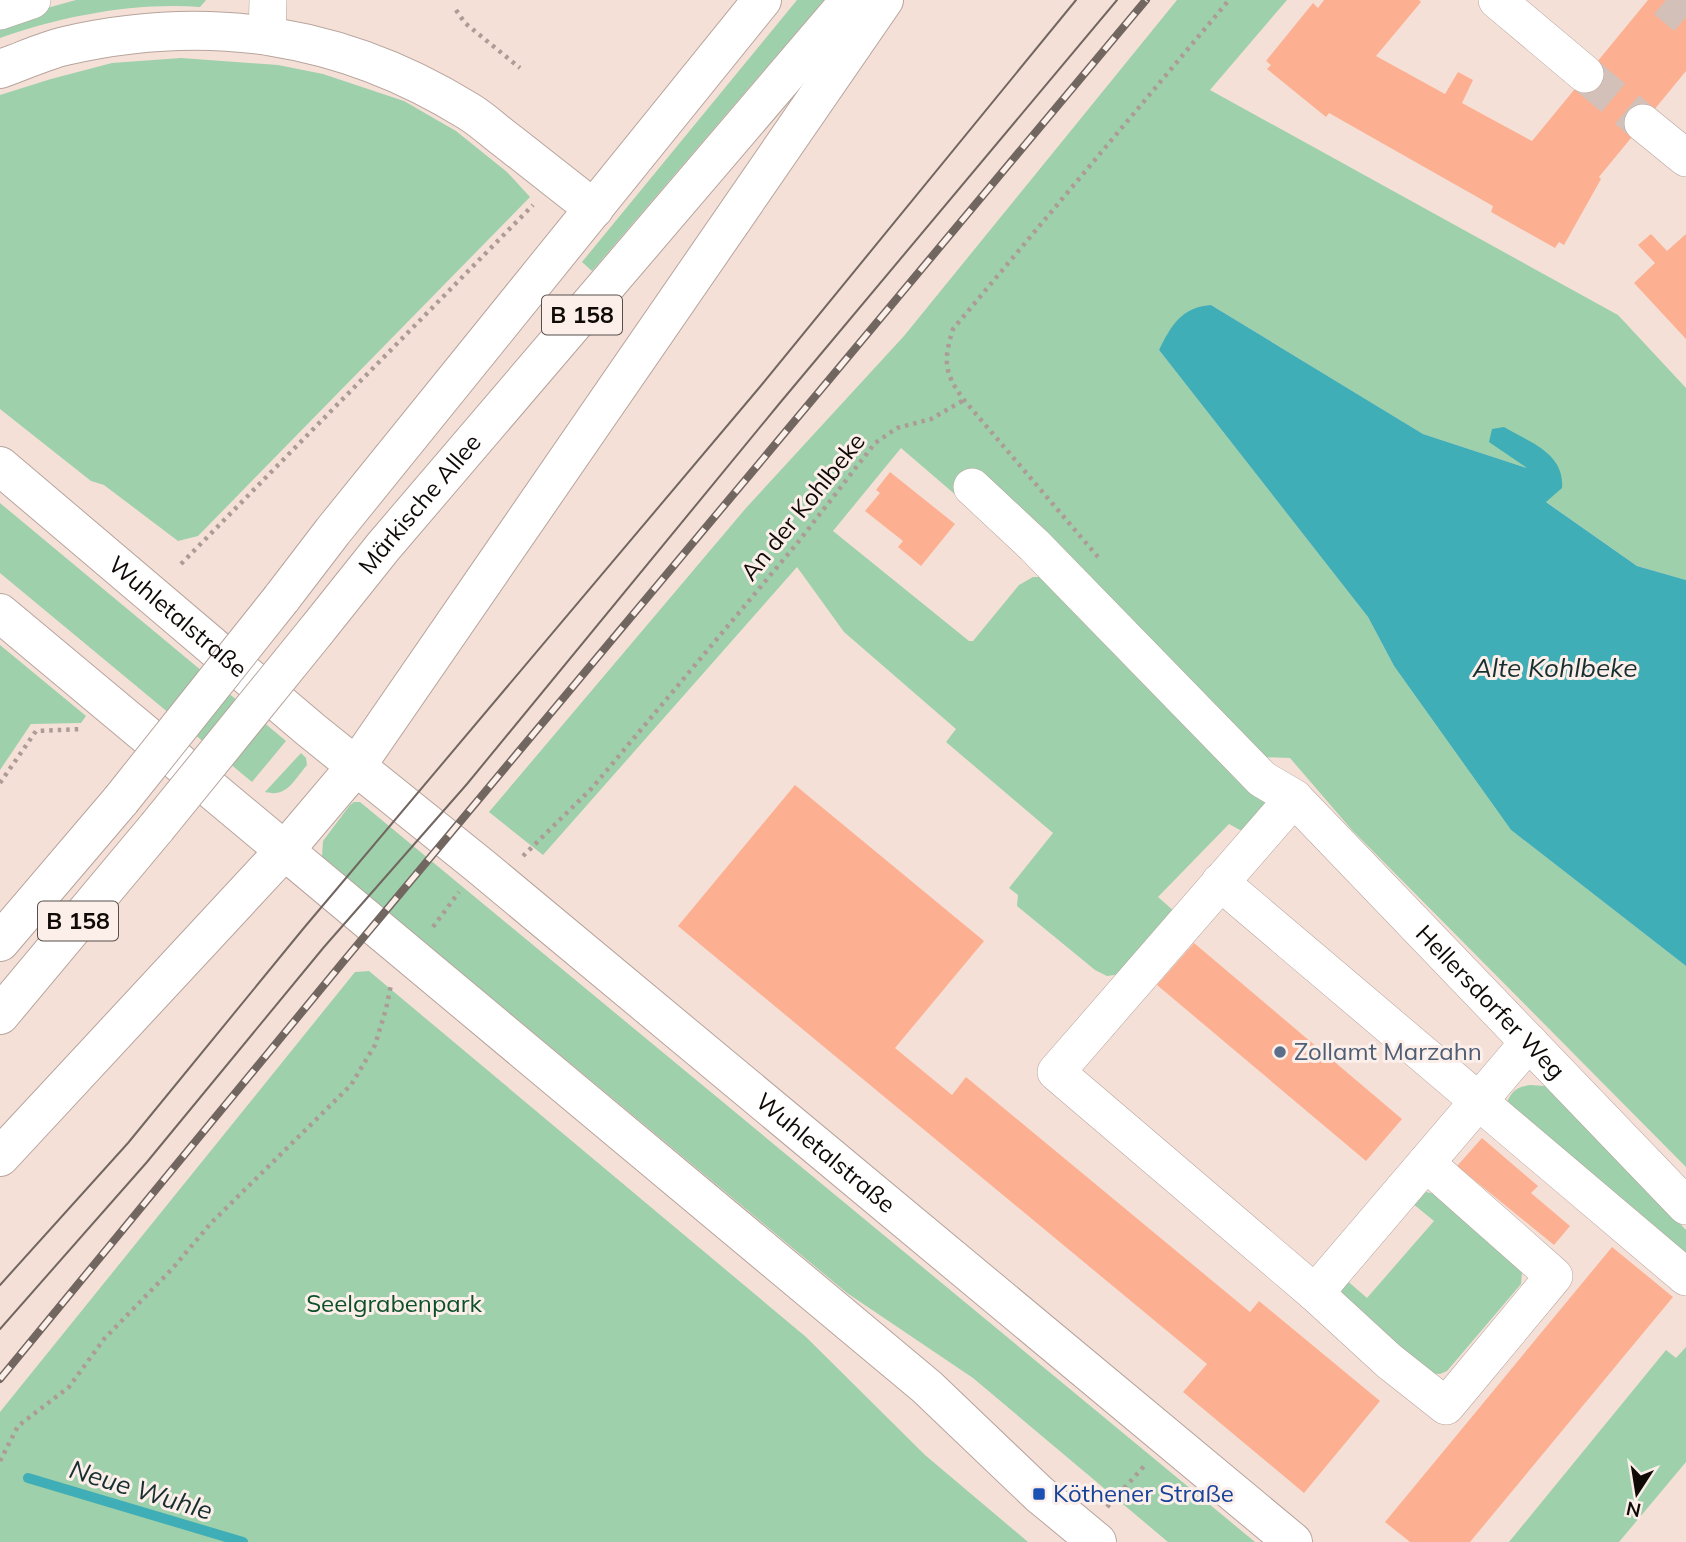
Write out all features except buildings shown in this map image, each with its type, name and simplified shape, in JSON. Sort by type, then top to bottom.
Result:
[{"type":"main road","name":"Märkische Allee","points":[[0,942],[121,800],[282,599],[332,531],[762,0]]},
{"type":"main road","name":"Märkische Allee","points":[[0,1015],[157,827],[383,547],[850,0]]},
{"type":"main road","points":[[0,1157],[285,849],[357,765],[884,0]]},
{"type":"main road","points":[[0,69],[64,47],[143,33],[195,31],[268,18],[320,45],[366,59],[407,78],[470,112],[594,209]]},
{"type":"main road","name":"Wuhletalstraße","points":[[0,466],[311,730],[357,765],[1293,1542]]},
{"type":"main road","points":[[0,612],[927,1387],[1039,1494],[1097,1542]]},
{"type":"street","points":[[0,11],[32,0]]},
{"type":"street","points":[[1514,5],[1585,74]]},
{"type":"street","points":[[1643,123],[1686,158]]},
{"type":"street","name":"Hellersdorfer Weg","points":[[972,487],[1034,545],[1262,779],[1294,798],[1686,1206]]},
{"type":"street","points":[[1294,798],[1056,1073],[1315,1293],[1389,1361],[1446,1406],[1554,1276],[1426,1163]]},
{"type":"street","points":[[1220,882],[1686,1277]]},
{"type":"street","points":[[1315,1293],[1529,1042]]},
{"type":"path","name":"An der Kohlbeke","points":[[479,866],[524,855],[592,788],[799,541],[875,443],[897,428],[931,419],[964,400],[952,383],[945,354],[953,329],[1229,0]]},
{"type":"path","points":[[456,10],[465,23],[520,68]]},
{"type":"path","points":[[181,564],[542,197]]},
{"type":"path","points":[[0,783],[36,731],[92,729]]},
{"type":"path","points":[[0,1461],[18,1426],[69,1387],[104,1339],[172,1269],[211,1223],[351,1085],[375,1045],[392,979],[479,866]]},
{"type":"path","points":[[1115,1498],[1153,1455]]},
{"type":"green space","points":[[76,0],[206,0],[200,7],[150,7],[99,12],[48,23],[0,38],[0,21]]},
{"type":"green space","points":[[797,0],[824,0],[592,271],[582,262]]},
{"type":"green space","points":[[1177,0],[1287,0],[1210,90],[1618,315],[1686,388],[1686,580],[1637,566],[1545,501],[1530,469],[1423,434],[1211,305],[1192,309],[1179,319],[1159,350],[1368,617],[1394,666],[1511,830],[1686,966],[1686,1167],[1352,830],[1290,758],[1261,757],[901,448],[833,531],[969,641],[973,641],[1019,585],[1033,577],[1048,577],[1269,804],[1248,829],[1240,830],[1229,824],[1158,897],[1175,912],[1121,974],[1107,976],[1095,970],[1017,906],[1018,895],[1009,888],[1053,833],[946,742],[956,729],[844,632],[797,567],[543,855],[489,812],[746,508],[904,336]]},
{"type":"green space","points":[[181,58],[278,65],[323,74],[404,101],[456,131],[507,172],[530,197],[198,536],[178,541],[104,485],[91,481],[0,409],[0,95],[112,63]]},
{"type":"green space","points":[[0,503],[286,741],[252,782],[0,573]]},
{"type":"green space","points":[[0,645],[86,716],[81,723],[31,724],[0,770]]},
{"type":"green space","points":[[301,753],[306,758],[307,765],[294,782],[285,790],[265,792]]},
{"type":"green space","points":[[354,802],[360,802],[1255,1542],[1168,1542],[973,1378],[847,1293],[322,857],[323,841]]},
{"type":"green space","name":"Seelgrabenpark","points":[[369,971],[806,1337],[925,1455],[1028,1542],[0,1542],[0,1412],[355,972]]},
{"type":"green space","points":[[1545,1086],[1556,1093],[1686,1230],[1686,1266],[1505,1107],[1514,1092],[1520,1087]]},
{"type":"green space","points":[[1426,1192],[1435,1194],[1516,1261],[1522,1272],[1521,1284],[1447,1371],[1440,1374],[1426,1373],[1343,1304],[1342,1291],[1344,1278],[1367,1298],[1434,1221],[1412,1203]]},
{"type":"green space","points":[[1686,1347],[1686,1462],[1619,1542],[1509,1542],[1666,1350],[1676,1358]]},
{"type":"water","name":"Alte Kohlbeke","points":[[1211,305],[1423,434],[1527,468],[1489,442],[1492,429],[1504,427],[1534,444],[1552,457],[1561,476],[1562,488],[1546,502],[1637,566],[1686,580],[1686,966],[1511,830],[1394,666],[1368,617],[1159,350],[1178,319],[1192,309]]},
{"type":"waterway","name":"Neue Wuhle","points":[[28,1478],[243,1542]]},
{"type":"tunnel","points":[[1666,0],[1686,17]]},
{"type":"tunnel","points":[[1585,74],[1643,123]]},
{"type":"tram line","points":[[0,1285],[128,1143],[303,929],[759,388],[1076,0]]},
{"type":"tram line","points":[[0,1329],[147,1162],[324,947],[467,784],[779,404],[1117,0]]},
{"type":"railway","points":[[0,1379],[343,962],[1146,0]]},
{"type":"place","name":"Zollamt Marzahn","points":[[1280,1052]]},
{"type":"place","name":"Köthener Straße","points":[[1039,1494]]}]
